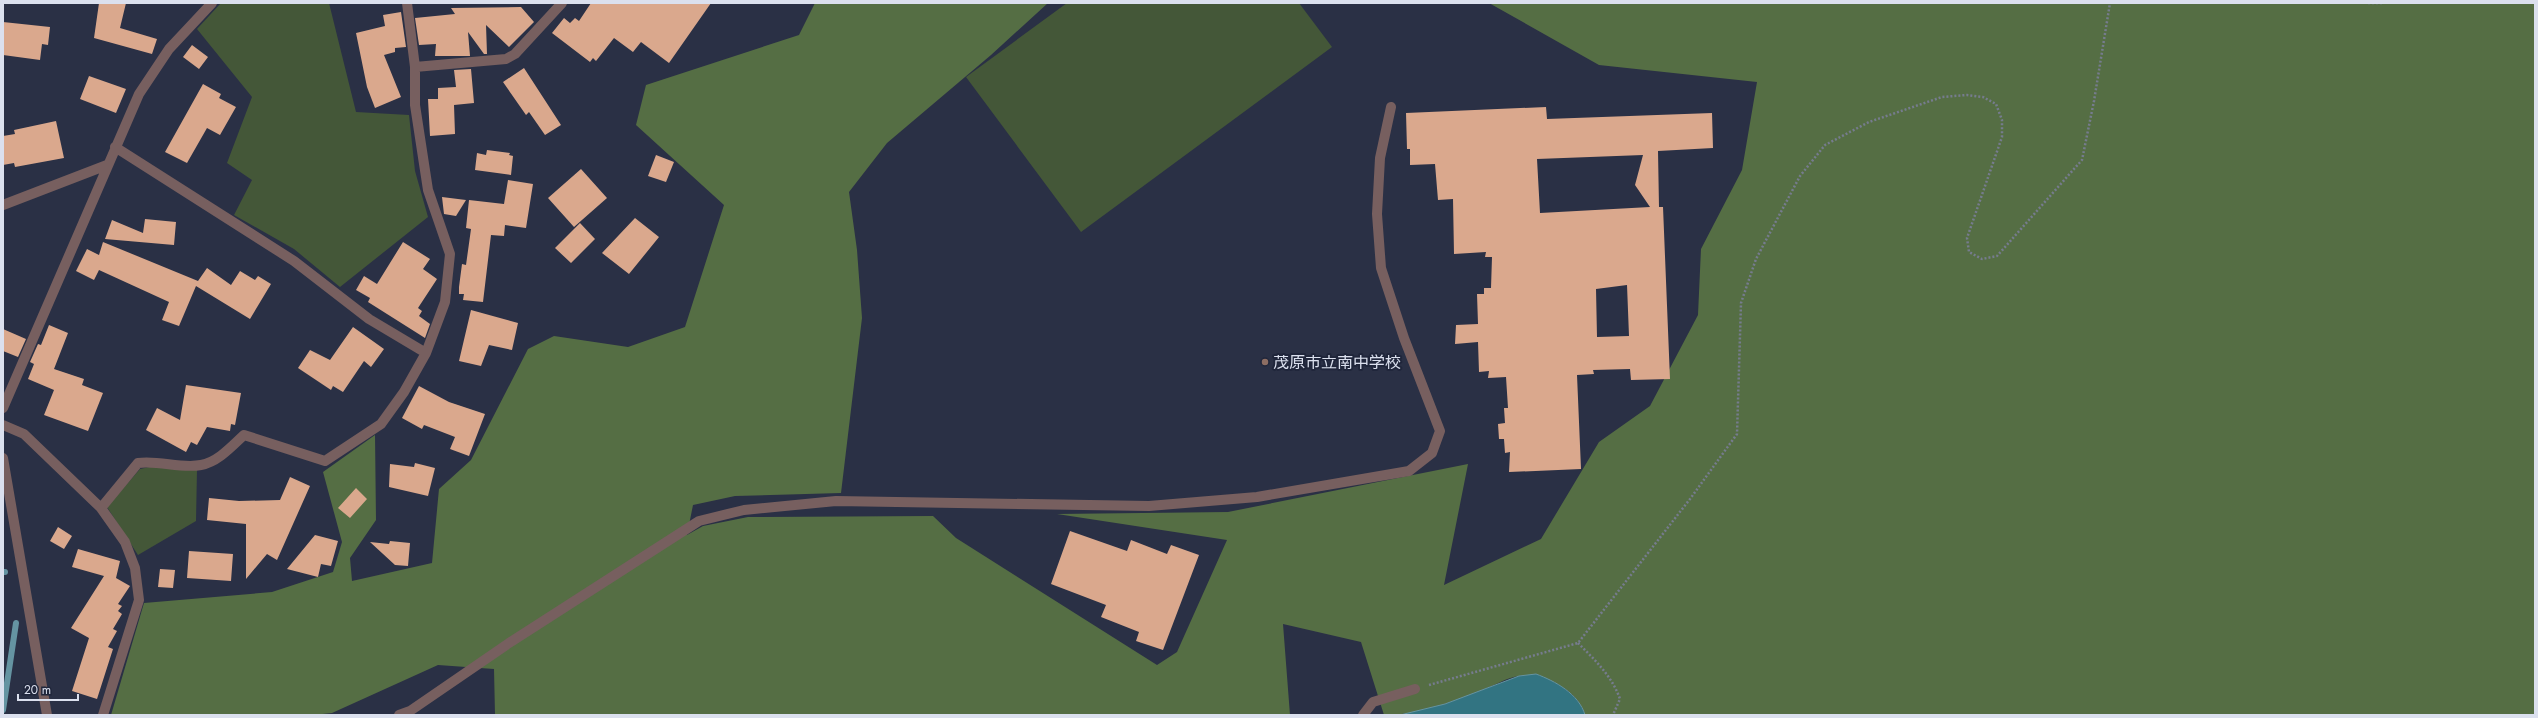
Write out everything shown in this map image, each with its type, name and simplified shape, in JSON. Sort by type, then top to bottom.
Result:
[{"type":"street","points":[[3,408],[139,94],[169,49],[212,3]]},
{"type":"street","points":[[101,508],[138,463],[151,461],[201,465],[217,459],[244,435],[325,461],[382,424],[404,392],[426,353],[445,302],[450,254],[428,190],[415,105],[415,67],[407,3]]},
{"type":"street","points":[[415,67],[506,58],[516,54],[562,3]]},
{"type":"street","points":[[399,715],[410,712],[516,639],[699,521],[744,510],[836,501],[1149,506],[1257,497],[1409,471],[1432,453],[1440,431],[1381,268],[1377,214],[1380,158],[1391,106]]},
{"type":"street","points":[[115,147],[294,261],[369,319],[426,353]]},
{"type":"street","points":[[3,205],[107,165]]},
{"type":"street","points":[[3,425],[24,434],[101,508],[124,542],[133,562],[139,600],[103,715]]},
{"type":"street","points":[[3,458],[47,715]]},
{"type":"street","points":[[1363,715],[1373,702],[1415,689]]},
{"type":"path","points":[[1415,689],[1578,643],[1690,499],[1736,434],[1741,303],[1756,259],[1800,176],[1826,146],[1869,122],[1942,97],[1967,95],[1983,97],[1996,104],[2002,120],[2002,137],[1967,238],[1968,252],[1982,259],[1997,256],[2082,160],[2094,101],[2110,3]]},
{"type":"path","points":[[2368,3],[2382,3]]},
{"type":"path","points":[[1578,643],[1599,664],[1617,690],[1620,699],[1613,715]]},
{"type":"shaded area","points":[[221,3],[329,3],[356,112],[409,115],[415,171],[428,217],[340,287],[294,249],[234,215],[252,180],[227,163],[252,97],[197,29]]},
{"type":"shaded area","points":[[815,3],[1048,3],[991,55],[887,143],[849,192],[857,250],[862,318],[841,493],[735,496],[693,505],[687,535],[703,526],[748,517],[933,516],[956,538],[1157,665],[1177,652],[1227,540],[1057,514],[1228,512],[1468,464],[1444,585],[1541,539],[1599,442],[1650,406],[1698,315],[1701,249],[1742,170],[1757,82],[1599,65],[1489,3],[2535,3],[2535,715],[1585,715],[1575,698],[1559,685],[1539,678],[1519,676],[1506,679],[1473,694],[1436,707],[1410,713],[1384,715],[1361,642],[1283,624],[1290,715],[495,715],[494,669],[438,665],[332,713],[313,715],[111,715],[144,603],[272,592],[333,572],[342,542],[323,472],[375,435],[376,520],[350,558],[352,581],[432,563],[439,489],[471,460],[528,349],[554,336],[628,347],[685,327],[724,205],[636,125],[646,85],[799,35]]},
{"type":"shaded area","points":[[1067,3],[1299,3],[1332,47],[1081,232],[966,77]]},
{"type":"shaded area","points":[[154,466],[197,470],[196,521],[138,555],[107,507],[140,469]]},
{"type":"shaded area","points":[[1536,674],[1551,680],[1565,689],[1582,707],[1585,715],[1400,715],[1445,704],[1519,676]]},
{"type":"building","points":[[99,3],[126,3],[120,28],[157,39],[152,54],[94,38]]},
{"type":"building","points":[[591,3],[711,3],[669,63],[641,42],[633,52],[614,38],[596,61],[593,58],[590,62],[552,33],[564,18],[570,23],[575,18],[579,21]]},
{"type":"building","points":[[521,7],[534,22],[509,47],[486,25],[487,54],[484,54],[468,32],[470,56],[435,56],[436,44],[419,45],[415,18],[455,14],[451,8]]},
{"type":"building","points":[[401,12],[406,47],[395,48],[395,52],[384,55],[401,97],[375,108],[367,87],[356,33],[385,26],[383,15]]},
{"type":"building","points":[[3,22],[50,27],[48,45],[42,44],[40,60],[3,55]]},
{"type":"building","points":[[192,45],[208,57],[199,69],[183,57]]},
{"type":"building","points":[[524,68],[561,125],[545,135],[529,112],[526,115],[503,82]]},
{"type":"building","points":[[471,69],[474,103],[454,105],[455,134],[430,136],[428,99],[438,99],[438,88],[456,87],[454,70]]},
{"type":"building","points":[[89,76],[126,89],[116,113],[80,99]]},
{"type":"building","points":[[203,84],[221,94],[219,98],[236,107],[220,135],[207,128],[187,163],[165,152]]},
{"type":"building","points":[[1546,107],[1547,119],[1712,113],[1713,148],[1658,151],[1659,207],[1663,207],[1670,379],[1631,380],[1630,369],[1593,370],[1594,374],[1577,375],[1581,469],[1509,472],[1510,452],[1505,453],[1504,439],[1499,439],[1498,424],[1505,423],[1504,408],[1508,408],[1506,377],[1488,378],[1489,371],[1479,372],[1478,342],[1455,344],[1456,325],[1478,324],[1477,294],[1484,294],[1484,288],[1491,288],[1492,257],[1485,257],[1486,252],[1454,254],[1453,199],[1438,200],[1435,164],[1410,165],[1410,149],[1407,149],[1406,113]],"holes":[[[1643,155],[1635,185],[1650,207],[1540,213],[1537,159]],[[1627,285],[1629,336],[1597,337],[1596,289]]]},
{"type":"building","points":[[56,121],[64,158],[15,167],[14,163],[3,165],[3,136],[15,134],[14,130]]},
{"type":"building","points":[[487,150],[510,153],[509,155],[513,156],[511,175],[475,170],[477,153],[486,155]]},
{"type":"building","points":[[656,155],[674,162],[666,182],[648,176]]},
{"type":"building","points":[[581,169],[607,198],[574,227],[548,198]]},
{"type":"building","points":[[508,180],[533,184],[526,228],[505,225],[504,236],[491,235],[483,302],[463,300],[464,294],[459,294],[459,287],[462,264],[466,265],[471,229],[466,228],[469,200],[504,204]]},
{"type":"building","points":[[442,197],[466,200],[456,216],[444,214]]},
{"type":"building","points":[[635,218],[659,237],[629,274],[602,253]]},
{"type":"building","points":[[145,219],[176,222],[174,245],[105,239],[112,220],[143,233]]},
{"type":"building","points":[[580,223],[595,239],[571,263],[555,248]]},
{"type":"building","points":[[103,242],[198,281],[207,268],[231,285],[240,271],[255,280],[258,276],[271,284],[250,319],[196,286],[179,326],[162,320],[169,302],[99,270],[94,280],[76,271],[87,249],[99,255]]},
{"type":"building","points":[[403,242],[430,259],[423,269],[437,279],[418,308],[422,311],[419,316],[430,324],[425,338],[368,302],[370,298],[356,290],[364,276],[377,284]]},
{"type":"building","points":[[471,310],[518,323],[512,350],[489,345],[481,366],[459,361]]},
{"type":"building","points":[[49,325],[68,333],[54,369],[84,379],[82,385],[103,393],[88,431],[44,415],[54,390],[28,379],[34,364],[30,362],[38,344],[41,345]]},
{"type":"building","points":[[353,327],[384,349],[371,367],[364,361],[343,392],[333,386],[331,390],[298,368],[310,350],[330,360]]},
{"type":"building","points":[[3,329],[26,339],[18,357],[3,351]]},
{"type":"building","points":[[186,385],[241,393],[235,425],[231,424],[230,431],[207,427],[197,445],[191,442],[186,452],[146,430],[157,408],[180,420]]},
{"type":"building","points":[[419,386],[449,402],[485,414],[469,456],[450,449],[455,437],[424,425],[422,429],[402,418]]},
{"type":"building","points":[[415,463],[435,468],[428,496],[389,487],[390,464],[414,467]]},
{"type":"building","points":[[290,477],[310,486],[277,560],[267,554],[246,579],[246,524],[207,520],[209,498],[239,501],[280,500]]},
{"type":"building","points":[[356,488],[367,499],[350,518],[338,508]]},
{"type":"building","points":[[58,527],[72,536],[64,549],[50,541]]},
{"type":"building","points":[[1070,531],[1127,551],[1131,540],[1167,554],[1171,545],[1199,555],[1163,650],[1136,641],[1139,632],[1101,617],[1106,605],[1051,584]]},
{"type":"building","points":[[315,535],[338,541],[331,566],[321,564],[318,577],[287,569]]},
{"type":"building","points":[[390,541],[410,543],[408,566],[395,565],[370,542],[389,544]]},
{"type":"building","points":[[78,549],[120,561],[116,578],[130,586],[118,604],[122,606],[118,611],[122,614],[113,629],[117,631],[108,647],[113,649],[97,699],[72,691],[89,638],[71,628],[104,576],[72,567]]},
{"type":"building","points":[[189,551],[233,554],[231,581],[187,578]]},
{"type":"building","points":[[160,569],[175,570],[173,588],[158,587]]},
{"type":"waterway","points":[[3,710],[16,623]]},
{"type":"place","name":"茂原市立南中学校","points":[[1265,362]]}]
